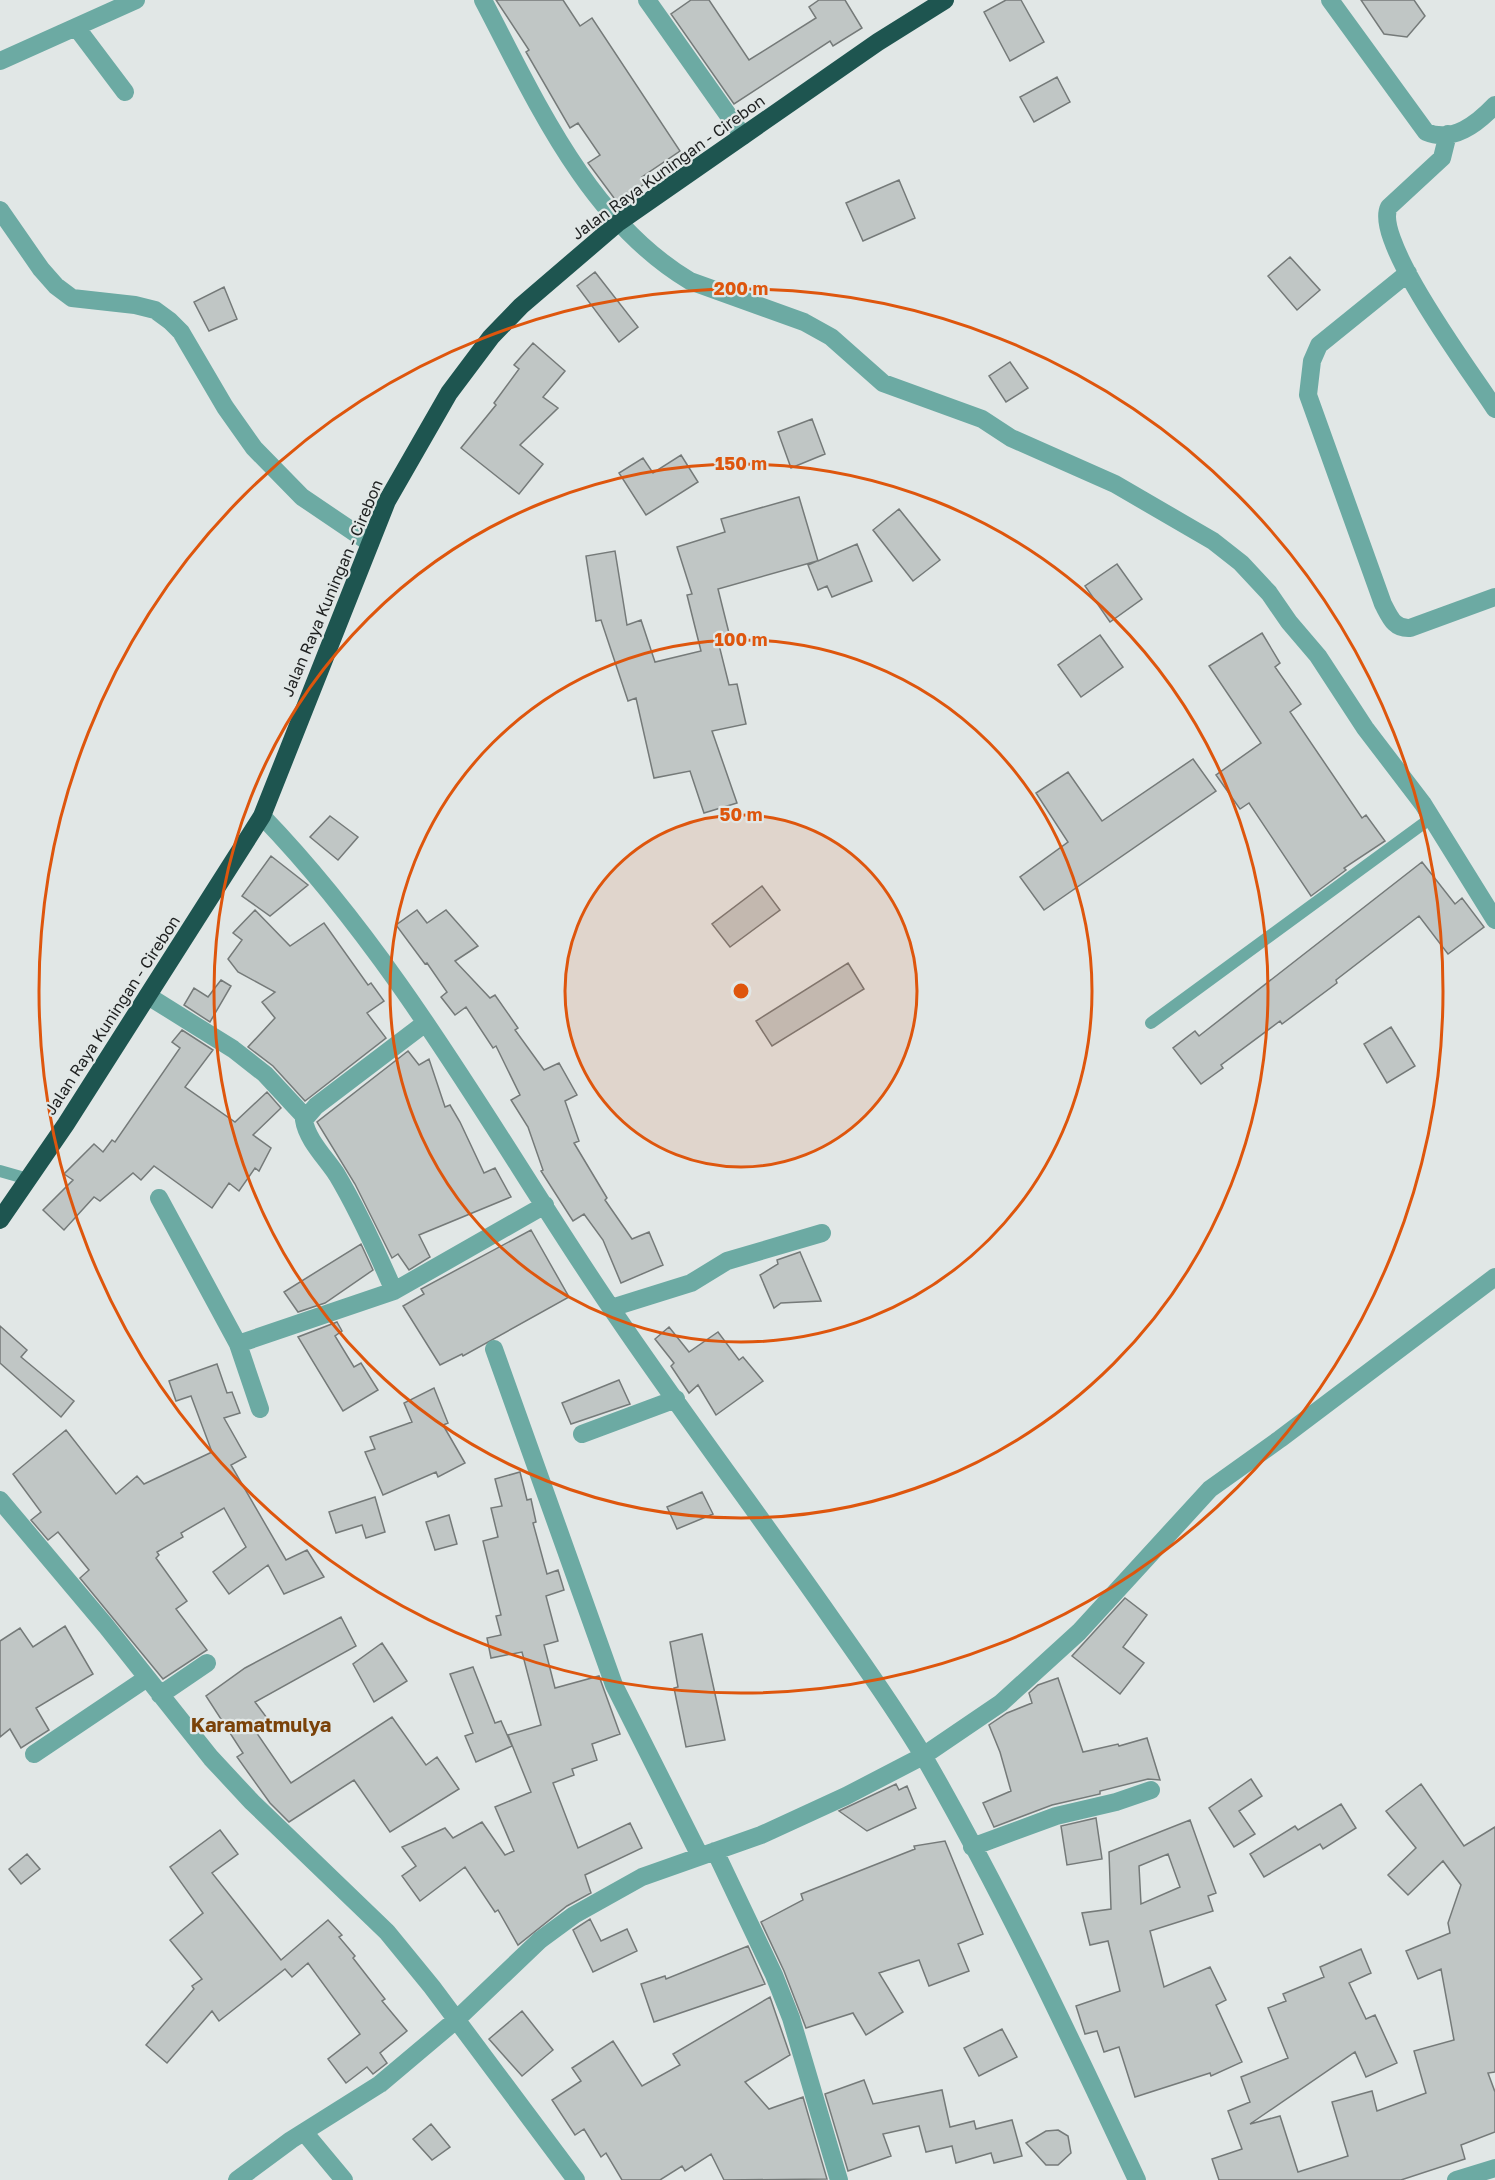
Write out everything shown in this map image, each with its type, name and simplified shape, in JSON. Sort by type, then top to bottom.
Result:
[{"type":"highway","name":"Jalan Raya Kuningan - Cirebon","points":[[0,1220],[148,996],[262,816],[387,501],[449,393],[490,337],[521,306],[619,222],[878,42],[945,0]]},
{"type":"street","points":[[0,61],[136,0]]},
{"type":"street","points":[[483,0],[585,181],[619,222],[651,253],[690,281],[804,322],[831,337],[883,383],[982,418],[1011,438],[1115,484],[1214,541],[1241,564],[1269,593],[1289,622],[1318,656],[1365,728],[1431,818],[1495,920]]},
{"type":"street","points":[[647,0],[743,136]]},
{"type":"street","points":[[1330,0],[1422,128],[1433,135],[1448,134],[1472,126],[1495,105]]},
{"type":"street","points":[[76,27],[125,92]]},
{"type":"street","points":[[1448,134],[1442,158],[1387,211],[1391,238],[1429,310],[1495,409]]},
{"type":"street","points":[[0,210],[41,269],[72,298],[155,310],[170,321],[181,332],[225,406],[254,448],[302,497],[370,543]]},
{"type":"street","points":[[1408,273],[1320,345],[1312,362],[1308,395],[1383,604],[1393,622],[1402,628],[1410,628],[1495,597]]},
{"type":"street","points":[[262,816],[300,855],[352,921],[424,1024],[611,1308],[850,1645],[923,1756],[1083,2064],[1137,2180]]},
{"type":"street","points":[[148,996],[209,1032],[266,1074],[305,1117]]},
{"type":"street","points":[[394,1291],[342,1185],[304,1123],[305,1117],[316,1106],[424,1024]]},
{"type":"street","points":[[159,1198],[238,1344],[260,1409]]},
{"type":"street","points":[[238,1344],[394,1291],[545,1205]]},
{"type":"street","points":[[611,1308],[691,1283],[726,1261],[822,1233]]},
{"type":"street","points":[[237,2180],[304,2132],[380,2084],[456,2020],[540,1940],[574,1915],[642,1877],[761,1835],[846,1796],[923,1756],[1001,1703],[1047,1664],[1210,1489],[1281,1439],[1495,1276]]},
{"type":"street","points":[[494,1349],[614,1685],[774,1975],[791,2018],[839,2180]]},
{"type":"street","points":[[582,1434],[676,1399]]},
{"type":"street","points":[[0,1500],[211,1758],[252,1802],[387,1932],[576,2180]]},
{"type":"street","points":[[160,1695],[207,1663]]},
{"type":"street","points":[[34,1754],[147,1678]]},
{"type":"street","points":[[972,1847],[1056,1816],[1116,1802],[1151,1790]]},
{"type":"street","points":[[304,2132],[344,2180]]},
{"type":"street","points":[[1456,2180],[1495,2168]]},
{"type":"lane","points":[[1151,1023],[1431,818]]},
{"type":"lane","points":[[0,1171],[28,1179]]},
{"type":"building","points":[[496,0],[563,0],[580,26],[592,18],[680,151],[642,177],[646,183],[617,202],[588,163],[600,155],[578,123],[570,128],[526,52],[529,50]]},
{"type":"building","points":[[691,0],[709,0],[749,60],[816,18],[809,7],[819,0],[845,0],[862,28],[833,46],[830,41],[734,104],[671,14]]},
{"type":"building","points":[[1006,0],[1021,0],[1044,42],[1010,61],[984,12]]},
{"type":"building","points":[[1361,0],[1414,0],[1425,16],[1407,37],[1384,34]]},
{"type":"building","points":[[1057,77],[1070,102],[1034,122],[1020,97]]},
{"type":"building","points":[[899,180],[915,218],[863,241],[846,203]]},
{"type":"building","points":[[1290,257],[1320,290],[1297,310],[1268,276]]},
{"type":"building","points":[[595,272],[638,327],[619,342],[577,286]]},
{"type":"building","points":[[224,287],[237,319],[209,331],[194,302]]},
{"type":"building","points":[[533,343],[565,371],[543,397],[558,408],[520,445],[543,464],[519,494],[461,448],[496,405],[494,403],[519,369],[514,365]]},
{"type":"building","points":[[1010,362],[1028,388],[1006,402],[989,376]]},
{"type":"building","points":[[812,419],[825,454],[791,468],[778,432]]},
{"type":"building","points":[[681,455],[698,482],[646,515],[619,473],[643,458],[653,473]]},
{"type":"building","points":[[799,497],[818,561],[857,544],[872,581],[832,597],[827,586],[818,590],[808,565],[817,561],[718,589],[729,633],[717,637],[729,685],[737,684],[746,724],[712,731],[737,803],[704,813],[690,771],[654,778],[636,698],[628,701],[601,620],[596,621],[586,556],[615,551],[627,625],[641,620],[655,662],[701,651],[687,595],[692,594],[677,547],[725,532],[721,519]]},
{"type":"building","points":[[899,509],[940,560],[913,581],[873,530]]},
{"type":"building","points":[[1117,564],[1142,599],[1110,622],[1085,586]]},
{"type":"building","points":[[1262,633],[1280,663],[1275,667],[1301,704],[1290,712],[1362,818],[1366,815],[1385,841],[1344,868],[1346,870],[1311,896],[1249,803],[1240,809],[1216,775],[1261,743],[1209,666]]},
{"type":"building","points":[[1100,635],[1123,667],[1081,697],[1058,665]]},
{"type":"building","points":[[1193,759],[1216,791],[1044,910],[1020,877],[1068,842],[1036,793],[1068,772],[1102,821]]},
{"type":"building","points":[[330,816],[358,837],[338,860],[310,837]]},
{"type":"building","points":[[271,856],[308,885],[270,916],[242,896]]},
{"type":"building","points":[[1422,862],[1455,904],[1462,898],[1484,927],[1448,954],[1419,916],[1336,980],[1337,983],[1282,1024],[1280,1021],[1221,1065],[1223,1068],[1201,1084],[1173,1048],[1195,1031],[1199,1036]]},
{"type":"building","points":[[762,886],[780,910],[730,947],[712,924]]},
{"type":"building","points":[[255,910],[290,946],[324,923],[368,985],[371,983],[384,1001],[367,1013],[386,1038],[305,1101],[273,1066],[248,1047],[275,1018],[262,1002],[275,992],[238,972],[228,959],[242,940],[233,933]]},
{"type":"building","points":[[417,910],[427,923],[446,910],[478,946],[455,961],[490,998],[495,995],[518,1028],[515,1030],[544,1070],[559,1063],[577,1095],[565,1101],[579,1141],[574,1143],[607,1198],[605,1200],[632,1239],[649,1232],[663,1265],[621,1283],[603,1240],[584,1214],[573,1221],[541,1171],[543,1170],[528,1127],[511,1100],[520,1095],[496,1046],[493,1048],[466,1007],[455,1015],[441,997],[447,992],[396,925]]},
{"type":"building","points":[[848,963],[864,989],[772,1046],[756,1021]]},
{"type":"building","points":[[221,980],[231,986],[210,1022],[184,1005],[194,988],[208,997]]},
{"type":"building","points":[[1391,1027],[1415,1066],[1387,1083],[1364,1044]]},
{"type":"building","points":[[182,1030],[213,1050],[185,1087],[235,1122],[267,1092],[281,1108],[253,1135],[271,1148],[259,1171],[255,1168],[239,1191],[229,1183],[212,1208],[154,1166],[141,1180],[133,1173],[100,1201],[94,1197],[64,1230],[43,1210],[73,1180],[64,1174],[94,1144],[103,1152],[112,1140],[115,1142],[180,1048],[172,1042]]},
{"type":"building","points":[[408,1051],[419,1065],[429,1059],[445,1107],[450,1105],[484,1173],[495,1168],[511,1197],[419,1235],[430,1257],[409,1270],[398,1254],[392,1258],[355,1184],[317,1122]]},
{"type":"building","points":[[531,1230],[569,1297],[463,1356],[462,1354],[440,1365],[403,1306],[424,1294],[421,1289]]},
{"type":"building","points":[[361,1244],[373,1270],[325,1303],[298,1312],[284,1292]]},
{"type":"building","points":[[800,1252],[821,1301],[781,1303],[774,1308],[760,1275],[778,1264],[777,1260]]},
{"type":"building","points":[[337,1322],[342,1331],[335,1336],[354,1367],[361,1363],[378,1390],[343,1411],[298,1337]]},
{"type":"building","points":[[0,1326],[27,1350],[21,1357],[74,1401],[61,1417],[0,1363]]},
{"type":"building","points":[[669,1327],[689,1352],[718,1332],[739,1360],[743,1357],[763,1381],[716,1415],[698,1385],[689,1393],[671,1366],[674,1363],[655,1339]]},
{"type":"building","points":[[217,1364],[227,1393],[232,1392],[240,1413],[224,1418],[246,1457],[231,1465],[286,1560],[307,1550],[324,1577],[284,1594],[268,1565],[229,1594],[213,1572],[246,1547],[224,1508],[181,1533],[183,1537],[157,1552],[159,1555],[156,1558],[187,1601],[176,1609],[207,1650],[163,1679],[80,1578],[89,1570],[58,1532],[48,1540],[31,1520],[41,1512],[13,1474],[66,1430],[116,1494],[137,1476],[144,1484],[212,1452],[191,1396],[176,1401],[169,1381]]},
{"type":"building","points":[[619,1380],[630,1404],[571,1424],[562,1403]]},
{"type":"building","points":[[434,1388],[448,1423],[443,1425],[465,1463],[438,1477],[436,1472],[383,1495],[365,1452],[375,1449],[370,1437],[412,1422],[404,1403]]},
{"type":"building","points":[[520,1472],[527,1500],[531,1499],[536,1522],[533,1523],[547,1574],[558,1570],[564,1590],[546,1596],[558,1641],[544,1645],[555,1688],[599,1676],[620,1734],[592,1744],[597,1760],[572,1769],[574,1775],[553,1783],[578,1848],[630,1823],[642,1848],[585,1875],[591,1893],[567,1906],[518,1945],[498,1910],[495,1912],[465,1867],[420,1901],[402,1876],[416,1866],[402,1847],[445,1828],[453,1838],[482,1822],[505,1855],[514,1851],[495,1807],[531,1792],[508,1735],[541,1725],[522,1652],[491,1658],[487,1638],[501,1635],[496,1616],[501,1615],[483,1541],[498,1537],[491,1508],[502,1506],[495,1479]]},
{"type":"building","points":[[702,1492],[713,1514],[677,1529],[667,1507]]},
{"type":"building","points":[[375,1497],[385,1532],[366,1538],[362,1525],[336,1533],[329,1512]]},
{"type":"building","points":[[449,1515],[457,1544],[435,1550],[426,1522]]},
{"type":"building","points":[[1125,1598],[1147,1615],[1123,1647],[1144,1663],[1120,1694],[1072,1656]]},
{"type":"building","points":[[341,1617],[356,1646],[255,1702],[270,1722],[256,1732],[291,1783],[392,1717],[426,1765],[437,1757],[459,1789],[390,1832],[354,1780],[289,1822],[270,1803],[237,1757],[243,1753],[206,1696],[245,1668]]},
{"type":"building","points":[[65,1626],[93,1674],[36,1708],[49,1730],[21,1748],[10,1729],[0,1737],[0,1641],[20,1628],[33,1647]]},
{"type":"building","points":[[702,1634],[725,1740],[686,1747],[674,1688],[678,1687],[670,1642]]},
{"type":"building","points":[[382,1643],[407,1681],[374,1702],[353,1664]]},
{"type":"building","points":[[473,1667],[495,1723],[501,1721],[512,1746],[476,1762],[465,1736],[473,1733],[450,1674]]},
{"type":"building","points":[[1058,1678],[1083,1752],[1118,1744],[1119,1746],[1147,1738],[1160,1780],[1148,1779],[1100,1791],[1100,1794],[1052,1805],[994,1827],[983,1803],[1011,1791],[1000,1752],[989,1725],[1007,1713],[1032,1703],[1029,1693],[1038,1685]]},
{"type":"building","points":[[1251,1779],[1262,1796],[1239,1811],[1255,1834],[1234,1847],[1209,1808]]},
{"type":"building","points":[[896,1784],[899,1790],[907,1786],[916,1808],[867,1831],[839,1811]]},
{"type":"building","points":[[1421,1784],[1464,1846],[1495,1827],[1495,2072],[1488,2073],[1495,2092],[1495,2132],[1461,2145],[1465,2159],[1401,2180],[1219,2180],[1212,2159],[1242,2149],[1228,2111],[1250,2102],[1241,2077],[1288,2058],[1268,2008],[1286,2001],[1283,1994],[1324,1977],[1320,1967],[1361,1949],[1371,1973],[1349,1983],[1366,2019],[1375,2015],[1397,2063],[1366,2077],[1355,2052],[1250,2124],[1280,2116],[1298,2172],[1348,2156],[1332,2102],[1372,2091],[1377,2111],[1426,2093],[1414,2051],[1454,2040],[1441,1969],[1418,1979],[1406,1951],[1450,1933],[1448,1923],[1461,1885],[1443,1861],[1408,1895],[1388,1875],[1416,1848],[1386,1811]]},
{"type":"building","points":[[1341,1804],[1356,1828],[1323,1849],[1320,1844],[1264,1877],[1250,1854],[1295,1826],[1298,1830]]},
{"type":"building","points":[[1096,1818],[1102,1859],[1067,1865],[1061,1826]]},
{"type":"building","points":[[1190,1820],[1216,1893],[1208,1896],[1213,1911],[1150,1931],[1164,1987],[1210,1967],[1226,2000],[1216,2005],[1242,2062],[1211,2076],[1210,2073],[1135,2097],[1119,2047],[1104,2052],[1097,2031],[1085,2034],[1076,2006],[1120,1991],[1108,1941],[1090,1945],[1082,1913],[1111,1909],[1109,1852]],"holes":[[[1168,1854],[1180,1887],[1141,1904],[1139,1866]]]},
{"type":"building","points":[[220,1830],[238,1854],[212,1873],[281,1960],[328,1920],[342,1935],[339,1937],[355,1956],[353,1958],[385,1999],[382,2001],[407,2031],[380,2053],[387,2063],[373,2074],[367,2067],[346,2083],[328,2059],[360,2034],[308,1963],[292,1977],[285,1969],[219,2021],[212,2011],[167,2063],[146,2045],[194,1989],[192,1986],[202,1979],[170,1940],[203,1913],[170,1867]]},
{"type":"building","points":[[945,1841],[983,1934],[958,1944],[969,1971],[929,1986],[919,1960],[879,1973],[903,2012],[866,2035],[853,2013],[806,2028],[784,1971],[761,1922],[803,1900],[801,1894],[915,1849],[914,1846]]},
{"type":"building","points":[[27,1854],[40,1869],[21,1884],[9,1869]]},
{"type":"building","points":[[590,1919],[601,1941],[627,1929],[637,1951],[593,1972],[573,1930]]},
{"type":"building","points":[[748,1946],[765,1984],[654,2022],[641,1984],[665,1976],[666,1979]]},
{"type":"building","points":[[770,1997],[790,2055],[745,2082],[769,2109],[803,2097],[827,2179],[724,2180],[711,2154],[685,2171],[682,2166],[660,2180],[622,2180],[606,2153],[601,2157],[584,2129],[575,2135],[552,2100],[581,2081],[572,2068],[613,2041],[642,2086],[680,2065],[673,2054]]},
{"type":"building","points":[[522,2011],[553,2050],[522,2076],[489,2039]]},
{"type":"building","points":[[1002,2029],[1017,2057],[979,2076],[964,2048]]},
{"type":"building","points":[[864,2080],[873,2104],[942,2090],[950,2127],[974,2121],[976,2129],[1012,2120],[1022,2156],[994,2163],[991,2153],[956,2163],[952,2146],[926,2152],[919,2126],[883,2134],[891,2156],[848,2171],[825,2094]]},
{"type":"building","points":[[431,2124],[450,2147],[432,2160],[413,2139]]},
{"type":"building","points":[[1058,2130],[1068,2136],[1071,2153],[1058,2165],[1046,2165],[1026,2143],[1046,2131]]},
{"type":"district","name":"Karamatmulya","points":[[261,1724]]}]
